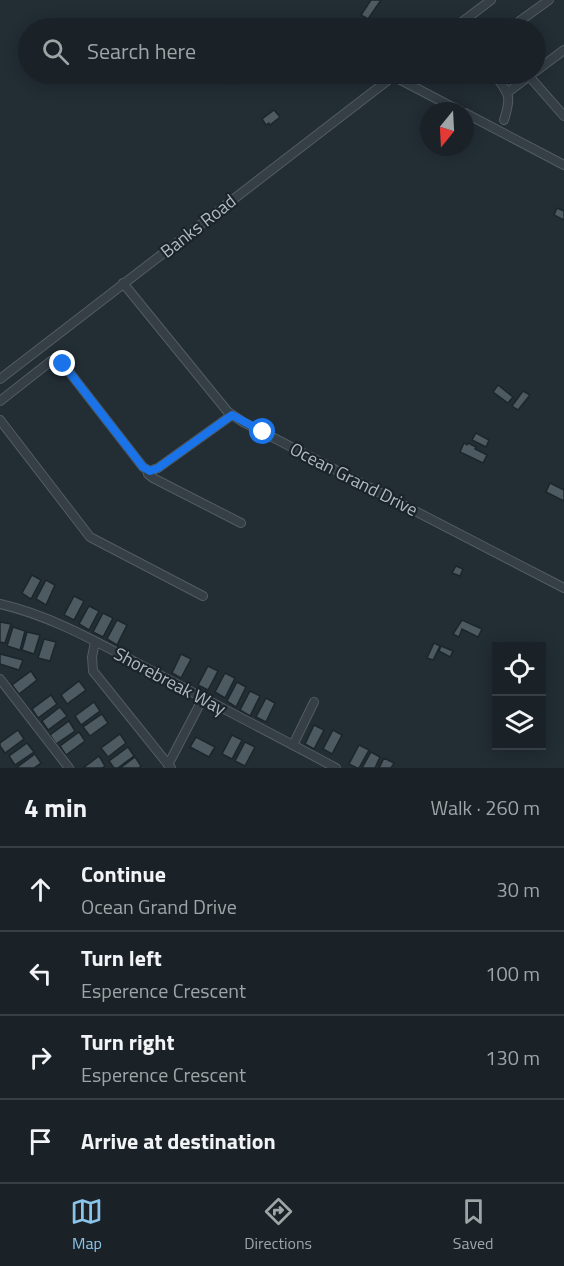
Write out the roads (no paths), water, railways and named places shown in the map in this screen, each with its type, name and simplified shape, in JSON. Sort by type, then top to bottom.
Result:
[{"type":"street","points":[[467,18],[491,0]]},
{"type":"street","points":[[524,18],[549,0]]},
{"type":"street","points":[[546,63],[564,50]]},
{"type":"street","name":"Banks Road","points":[[0,379],[382,84]]},
{"type":"street","points":[[410,84],[444,102]]},
{"type":"street","points":[[502,84],[508,92],[509,100],[504,120]]},
{"type":"street","points":[[508,92],[518,84]]},
{"type":"street","points":[[540,84],[564,116]]},
{"type":"street","points":[[474,118],[564,165]]},
{"type":"street","name":"Ocean Grand Drive","points":[[123,283],[218,402],[232,415],[564,588]]},
{"type":"street","points":[[0,401],[51,361],[57,360],[63,364],[148,474],[241,523]]},
{"type":"street","points":[[147,470],[153,471],[158,468],[232,415]]},
{"type":"street","points":[[0,420],[90,537],[202,596]]},
{"type":"street","name":"Shorebreak Way","points":[[0,604],[51,620],[336,768]]},
{"type":"street","points":[[95,642],[92,657],[93,671],[169,766],[203,698]]},
{"type":"street","points":[[0,679],[69,768]]},
{"type":"street","points":[[293,745],[314,702]]}]
